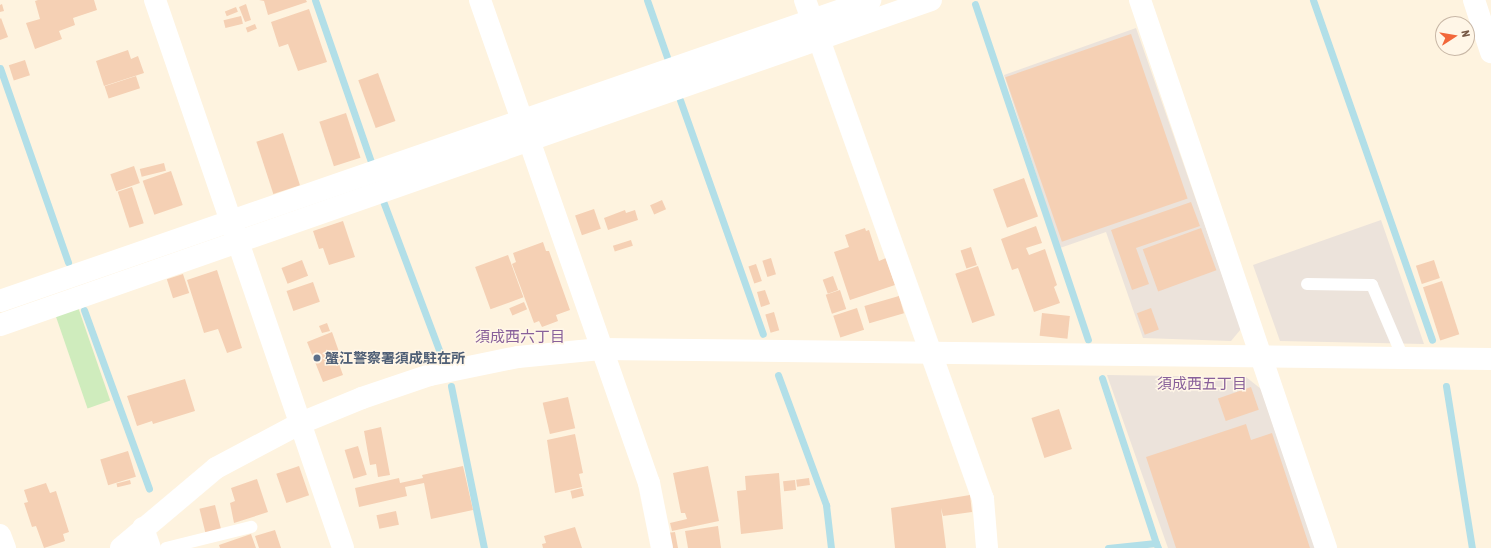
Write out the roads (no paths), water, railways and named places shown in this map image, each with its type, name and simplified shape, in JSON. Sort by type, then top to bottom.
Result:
[{"type":"street","points":[[155,0],[236,232],[343,548]]},
{"type":"street","points":[[480,0],[649,483],[662,548]]},
{"type":"street","points":[[805,0],[814,30],[983,499],[987,548]]},
{"type":"street","points":[[814,30],[870,0]]},
{"type":"street","points":[[0,325],[236,232],[814,30],[931,0]]},
{"type":"street","points":[[1140,0],[1326,548]]},
{"type":"street","points":[[1474,0],[1491,52]]},
{"type":"street","points":[[0,302],[236,232]]},
{"type":"street","points":[[121,548],[146,538],[216,468],[301,423],[362,398],[430,375],[518,357],[601,349],[1261,356],[1404,360],[1491,359]]},
{"type":"street","points":[[0,535],[5,548]]},
{"type":"lane","points":[[1306,284],[1372,285],[1404,360]]},
{"type":"lane","points":[[166,548],[251,527]]},
{"type":"waterway","points":[[315,0],[371,162]]},
{"type":"waterway","points":[[647,0],[668,60]]},
{"type":"waterway","points":[[1313,0],[1432,340]]},
{"type":"waterway","points":[[975,4],[1088,339]]},
{"type":"waterway","points":[[0,68],[68,262]]},
{"type":"waterway","points":[[680,100],[763,334]]},
{"type":"waterway","points":[[383,201],[439,350]]},
{"type":"waterway","points":[[84,310],[149,489]]},
{"type":"waterway","points":[[778,375],[826,505],[831,548]]},
{"type":"waterway","points":[[1102,378],[1156,543]]},
{"type":"waterway","points":[[451,386],[484,548]]},
{"type":"waterway","points":[[1446,386],[1472,548]]},
{"type":"waterway","points":[[1108,548],[1156,543],[1158,548]]},
{"type":"place","name":"蟹江警察署須成駐在所","points":[[317,358]]},
{"type":"district","name":"須成西六丁目","points":[[520,337]]},
{"type":"district","name":"須成西五丁目","points":[[1202,384]]}]
